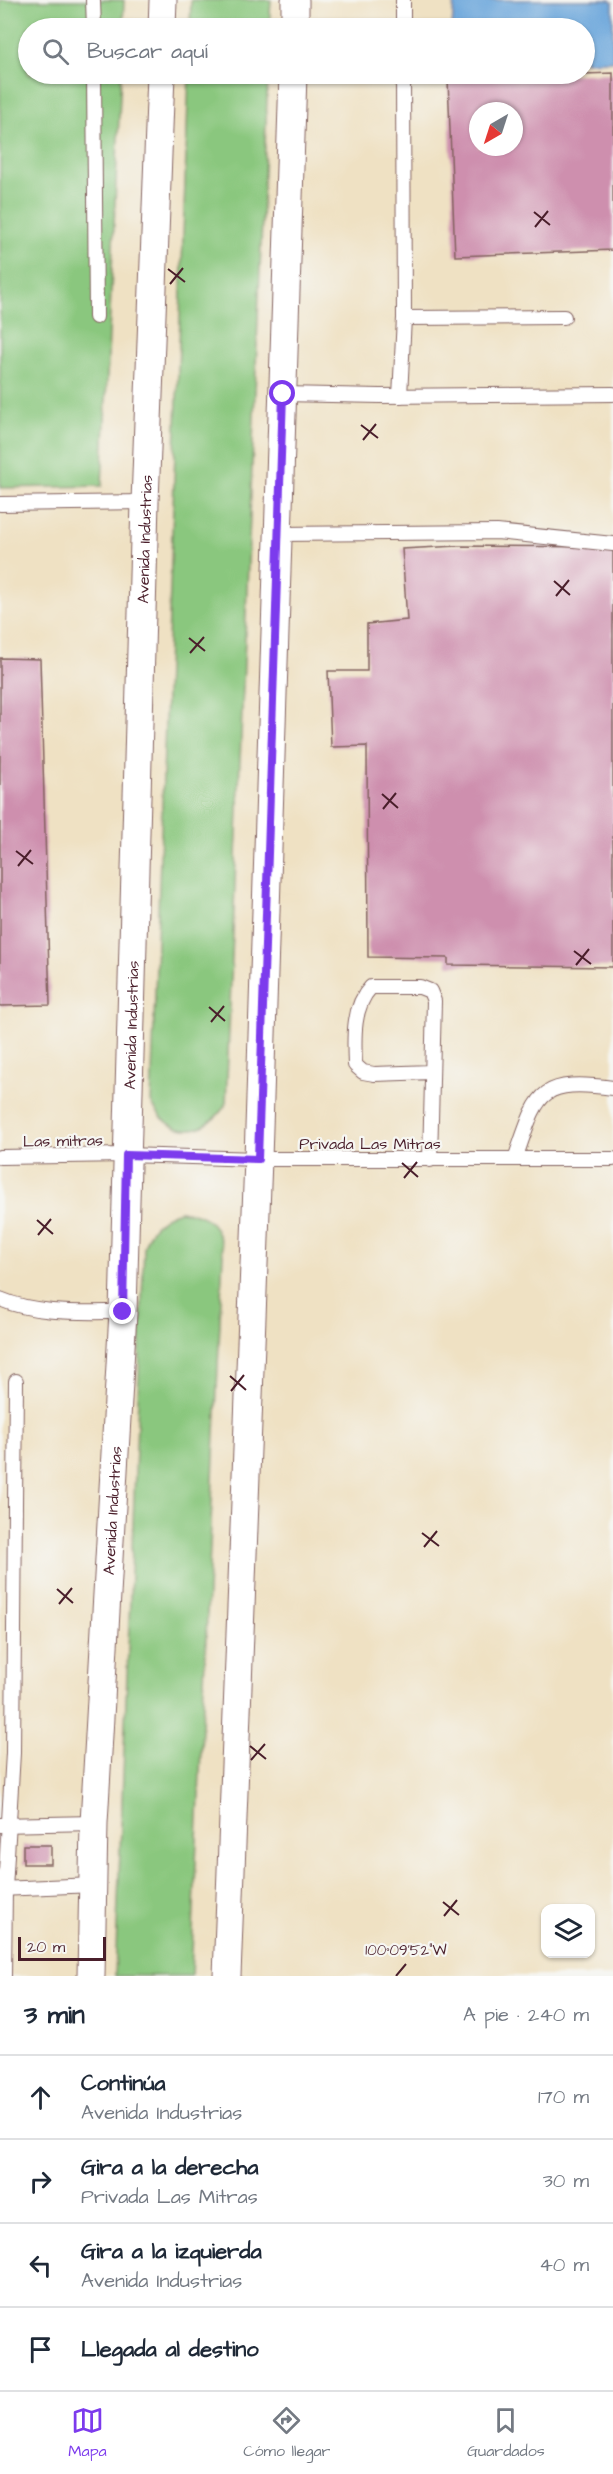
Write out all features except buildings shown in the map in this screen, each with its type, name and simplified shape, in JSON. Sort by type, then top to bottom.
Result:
[{"type":"street","points":[[162,18],[163,0]]},
{"type":"street","points":[[295,18],[296,0]]},
{"type":"street","name":"Avenida Industrias","points":[[91,1976],[94,1823],[123,1312],[145,502],[160,84]]},
{"type":"street","points":[[227,1976],[258,1159],[293,84]]},
{"type":"lane","points":[[93,0],[94,18]]},
{"type":"lane","points":[[403,0],[403,18]]},
{"type":"lane","points":[[94,84],[96,317]]},
{"type":"lane","points":[[400,396],[404,318],[403,84]]},
{"type":"lane","points":[[404,318],[564,317]]},
{"type":"lane","points":[[283,394],[400,396],[613,394]]},
{"type":"lane","points":[[0,504],[145,502]]},
{"type":"lane","points":[[278,534],[497,532],[613,544]]},
{"type":"lane","points":[[430,1160],[434,1001],[430,991],[420,987],[371,987],[363,995],[354,1028],[355,1065],[363,1072],[374,1074],[432,1072]]},
{"type":"lane","points":[[514,1159],[532,1110],[546,1093],[562,1085],[613,1088]]},
{"type":"lane","name":"Las mitras","points":[[0,1157],[126,1155]]},
{"type":"lane","name":"Privada Las Mitras","points":[[126,1155],[258,1159],[613,1159]]},
{"type":"lane","points":[[0,1299],[59,1311],[123,1312]]},
{"type":"lane","points":[[4,1976],[5,1825],[14,1753],[16,1381]]},
{"type":"lane","points":[[5,1825],[94,1823]]},
{"type":"lane","points":[[3,1889],[94,1885]]},
{"type":"green space","points":[[0,0],[124,0],[123,18],[18,18],[18,84],[121,84],[102,486],[0,488]]},
{"type":"green space","points":[[191,0],[271,0],[270,18],[190,18]]},
{"type":"green space","points":[[189,84],[268,84],[226,1104],[208,1123],[198,1128],[187,1129],[167,1122],[151,1102]]},
{"type":"green space","points":[[180,1211],[198,1215],[211,1223],[219,1236],[223,1254],[191,1976],[115,1976],[144,1247],[149,1234],[161,1220]]},
{"type":"water","points":[[454,0],[610,0],[613,2],[613,61],[595,62],[595,18],[453,18]]},
{"type":"route","points":[[123,1312],[126,1155],[258,1159],[283,394]]}]
